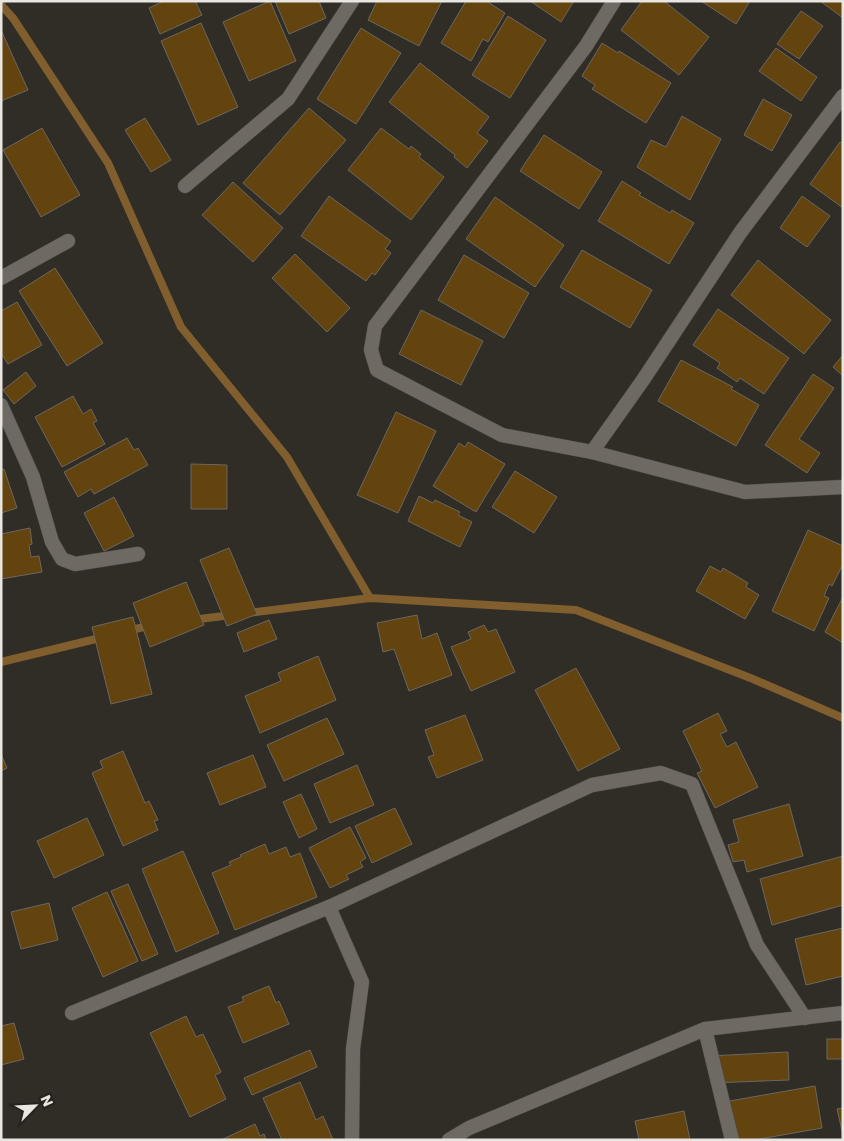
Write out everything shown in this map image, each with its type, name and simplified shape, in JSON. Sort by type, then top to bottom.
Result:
[{"type":"street","points":[[185,186],[288,99],[352,1]]},
{"type":"street","points":[[614,1],[586,46],[375,326],[371,350],[377,370],[502,435],[592,452],[745,492],[843,487]]},
{"type":"street","points":[[592,452],[643,380],[740,233],[843,96]]},
{"type":"street","points":[[1,278],[68,241]]},
{"type":"street","points":[[1,405],[33,477],[52,542],[62,559],[75,564],[138,554]]},
{"type":"street","points":[[72,1013],[329,907],[592,785],[661,773],[692,784],[757,945],[805,1018]]},
{"type":"street","points":[[329,907],[362,982],[353,1049],[352,1140]]},
{"type":"street","points":[[450,1140],[469,1128],[705,1029],[843,1013]]},
{"type":"street","points":[[705,1029],[732,1140]]},
{"type":"building","points":[[164,1],[195,1],[202,15],[160,34],[149,8]]},
{"type":"building","points":[[270,1],[296,61],[249,81],[223,22]]},
{"type":"building","points":[[275,1],[319,1],[326,18],[289,34]]},
{"type":"building","points":[[377,1],[442,1],[419,46],[368,20]]},
{"type":"building","points":[[466,1],[486,1],[505,13],[488,42],[483,39],[471,61],[441,43]]},
{"type":"building","points":[[530,1],[574,1],[561,22]]},
{"type":"building","points":[[642,1],[664,1],[709,37],[679,75],[621,30]]},
{"type":"building","points":[[701,1],[750,1],[736,24]]},
{"type":"building","points":[[820,1],[843,1],[843,18]]},
{"type":"building","points":[[801,11],[823,26],[799,59],[777,44]]},
{"type":"building","points":[[508,16],[546,40],[510,98],[472,75]]},
{"type":"building","points":[[201,23],[238,107],[198,125],[161,41]]},
{"type":"building","points":[[361,28],[401,53],[356,124],[317,99]]},
{"type":"building","points":[[1,30],[28,90],[1,101]]},
{"type":"building","points":[[602,43],[618,53],[619,51],[671,83],[646,123],[592,89],[595,85],[582,76]]},
{"type":"building","points":[[776,48],[817,77],[801,101],[759,71]]},
{"type":"building","points":[[420,63],[489,117],[477,133],[488,141],[467,168],[454,157],[455,155],[389,102]]},
{"type":"building","points":[[763,99],[792,115],[772,151],[744,135]]},
{"type":"building","points":[[309,108],[346,140],[280,215],[243,183]]},
{"type":"building","points":[[682,116],[721,139],[690,200],[637,167],[651,140],[666,147]]},
{"type":"building","points":[[145,118],[171,160],[151,172],[125,130]]},
{"type":"building","points":[[42,128],[80,195],[41,217],[3,150]]},
{"type":"building","points":[[381,128],[409,149],[411,146],[421,154],[419,157],[444,177],[411,220],[348,170]]},
{"type":"building","points":[[544,135],[602,172],[579,209],[520,171]]},
{"type":"building","points":[[840,142],[843,144],[843,208],[810,184]]},
{"type":"building","points":[[622,181],[641,193],[639,195],[670,213],[672,210],[694,223],[669,264],[598,221]]},
{"type":"building","points":[[233,182],[283,228],[253,262],[202,215]]},
{"type":"building","points":[[329,196],[391,241],[385,249],[391,253],[375,275],[372,273],[366,281],[301,236]]},
{"type":"building","points":[[802,196],[830,216],[807,247],[780,228]]},
{"type":"building","points":[[495,197],[564,245],[535,287],[466,239]]},
{"type":"building","points":[[582,250],[652,290],[630,328],[560,287]]},
{"type":"building","points":[[295,254],[350,308],[327,332],[272,278]]},
{"type":"building","points":[[464,255],[529,293],[504,338],[438,300]]},
{"type":"building","points":[[758,260],[831,320],[804,354],[731,295]]},
{"type":"building","points":[[55,268],[103,343],[67,366],[19,291]]},
{"type":"building","points":[[17,302],[42,345],[8,364],[1,353],[1,311]]},
{"type":"building","points":[[718,309],[789,358],[764,394],[740,378],[737,382],[717,368],[720,363],[693,345]]},
{"type":"building","points":[[421,310],[483,341],[461,385],[399,354]]},
{"type":"building","points":[[843,355],[843,376],[833,367]]},
{"type":"building","points":[[681,360],[733,387],[731,389],[759,405],[736,446],[658,401]]},
{"type":"building","points":[[26,372],[36,386],[14,404],[3,390]]},
{"type":"building","points":[[813,374],[834,388],[799,439],[820,453],[807,473],[765,445]]},
{"type":"building","points":[[73,396],[83,414],[91,409],[97,421],[93,423],[105,444],[62,467],[35,417]]},
{"type":"building","points":[[396,412],[436,431],[398,513],[357,495]]},
{"type":"building","points":[[127,438],[134,450],[138,448],[148,465],[94,494],[91,489],[78,497],[64,472]]},
{"type":"building","points":[[468,442],[505,464],[476,512],[433,486],[459,443],[465,447]]},
{"type":"building","points":[[191,464],[227,465],[227,509],[191,509]]},
{"type":"building","points":[[4,469],[17,508],[1,513],[1,470]]},
{"type":"building","points":[[515,471],[557,497],[534,533],[492,507]]},
{"type":"building","points":[[419,496],[433,503],[435,500],[460,512],[458,515],[472,522],[460,547],[408,521]]},
{"type":"building","points":[[114,497],[134,536],[104,551],[84,513]]},
{"type":"building","points":[[30,528],[32,544],[29,545],[31,557],[39,556],[42,572],[1,579],[1,534]]},
{"type":"building","points":[[808,530],[843,546],[843,564],[832,586],[829,584],[824,596],[829,598],[814,631],[772,611]]},
{"type":"building","points":[[229,548],[257,614],[227,626],[200,560]]},
{"type":"building","points":[[710,566],[721,572],[723,568],[748,583],[746,587],[759,595],[745,619],[696,591]]},
{"type":"building","points":[[186,582],[204,625],[150,647],[133,603]]},
{"type":"building","points":[[843,597],[843,643],[825,632]]},
{"type":"building","points":[[417,615],[422,639],[437,633],[452,675],[409,691],[394,649],[383,652],[377,623]]},
{"type":"building","points":[[133,617],[152,694],[111,704],[92,627]]},
{"type":"building","points":[[269,620],[277,639],[244,652],[237,633]]},
{"type":"building","points":[[484,625],[488,632],[496,629],[515,672],[471,691],[451,647],[471,639],[468,632]]},
{"type":"building","points":[[318,656],[336,700],[260,733],[245,696],[281,681],[278,673]]},
{"type":"building","points":[[576,668],[620,749],[578,771],[535,690]]},
{"type":"building","points":[[718,713],[727,731],[720,734],[727,747],[736,742],[758,787],[715,808],[697,773],[702,771],[683,731]]},
{"type":"building","points":[[465,715],[483,760],[437,778],[428,757],[434,755],[425,730]]},
{"type":"building","points":[[327,718],[344,754],[284,781],[267,745]]},
{"type":"building","points":[[123,751],[145,803],[149,801],[158,820],[154,821],[158,830],[123,846],[92,773],[103,768],[100,761]]},
{"type":"building","points":[[1,754],[7,768],[1,771]]},
{"type":"building","points":[[253,755],[266,787],[220,805],[207,773]]},
{"type":"building","points":[[357,765],[374,805],[330,823],[314,784]]},
{"type":"building","points":[[301,794],[317,829],[299,838],[283,802]]},
{"type":"building","points":[[789,804],[803,856],[747,872],[744,860],[733,862],[728,845],[739,842],[733,820]]},
{"type":"building","points":[[395,808],[412,844],[372,863],[355,826]]},
{"type":"building","points":[[87,818],[104,855],[54,878],[37,841]]},
{"type":"building","points":[[350,827],[366,858],[360,862],[363,867],[346,875],[349,879],[330,888],[309,848]]},
{"type":"building","points":[[265,844],[269,854],[286,847],[290,857],[300,853],[317,897],[235,930],[212,873],[231,865],[229,862],[241,857],[240,855]]},
{"type":"building","points":[[183,851],[219,933],[176,952],[142,869]]},
{"type":"building","points":[[843,856],[843,905],[772,925],[760,879]]},
{"type":"building","points":[[128,884],[158,954],[142,961],[111,891]]},
{"type":"building","points":[[107,892],[138,961],[103,977],[72,908]]},
{"type":"building","points":[[49,903],[58,940],[21,949],[11,912]]},
{"type":"building","points":[[843,928],[843,976],[806,985],[795,939]]},
{"type":"building","points":[[269,986],[276,1003],[279,1001],[289,1024],[243,1043],[228,1007],[244,1001],[242,997]]},
{"type":"building","points":[[186,1016],[196,1037],[203,1034],[221,1072],[215,1075],[226,1099],[190,1117],[150,1033]]},
{"type":"building","points":[[14,1023],[24,1059],[1,1065],[1,1026]]},
{"type":"building","points":[[827,1039],[843,1039],[843,1059],[827,1059]]},
{"type":"building","points":[[310,1050],[317,1067],[252,1095],[244,1078]]},
{"type":"building","points":[[788,1052],[789,1080],[711,1083],[709,1056]]},
{"type":"building","points":[[300,1082],[316,1120],[323,1116],[333,1140],[282,1140],[263,1098]]},
{"type":"building","points":[[815,1086],[822,1128],[754,1140],[730,1140],[724,1102]]},
{"type":"building","points":[[843,1108],[843,1135],[837,1109]]},
{"type":"building","points":[[684,1111],[690,1140],[639,1140],[635,1121]]},
{"type":"building","points":[[255,1124],[260,1136],[264,1134],[266,1140],[221,1140]]},
{"type":"waterway","points":[[1,5],[13,18],[108,163],[181,327],[287,457],[370,598]]},
{"type":"waterway","points":[[248,613],[370,598],[576,610],[753,679],[843,718]]},
{"type":"waterway","points":[[191,620],[232,615]]},
{"type":"waterway","points":[[127,631],[152,625]]},
{"type":"waterway","points":[[1,662],[104,637]]}]
